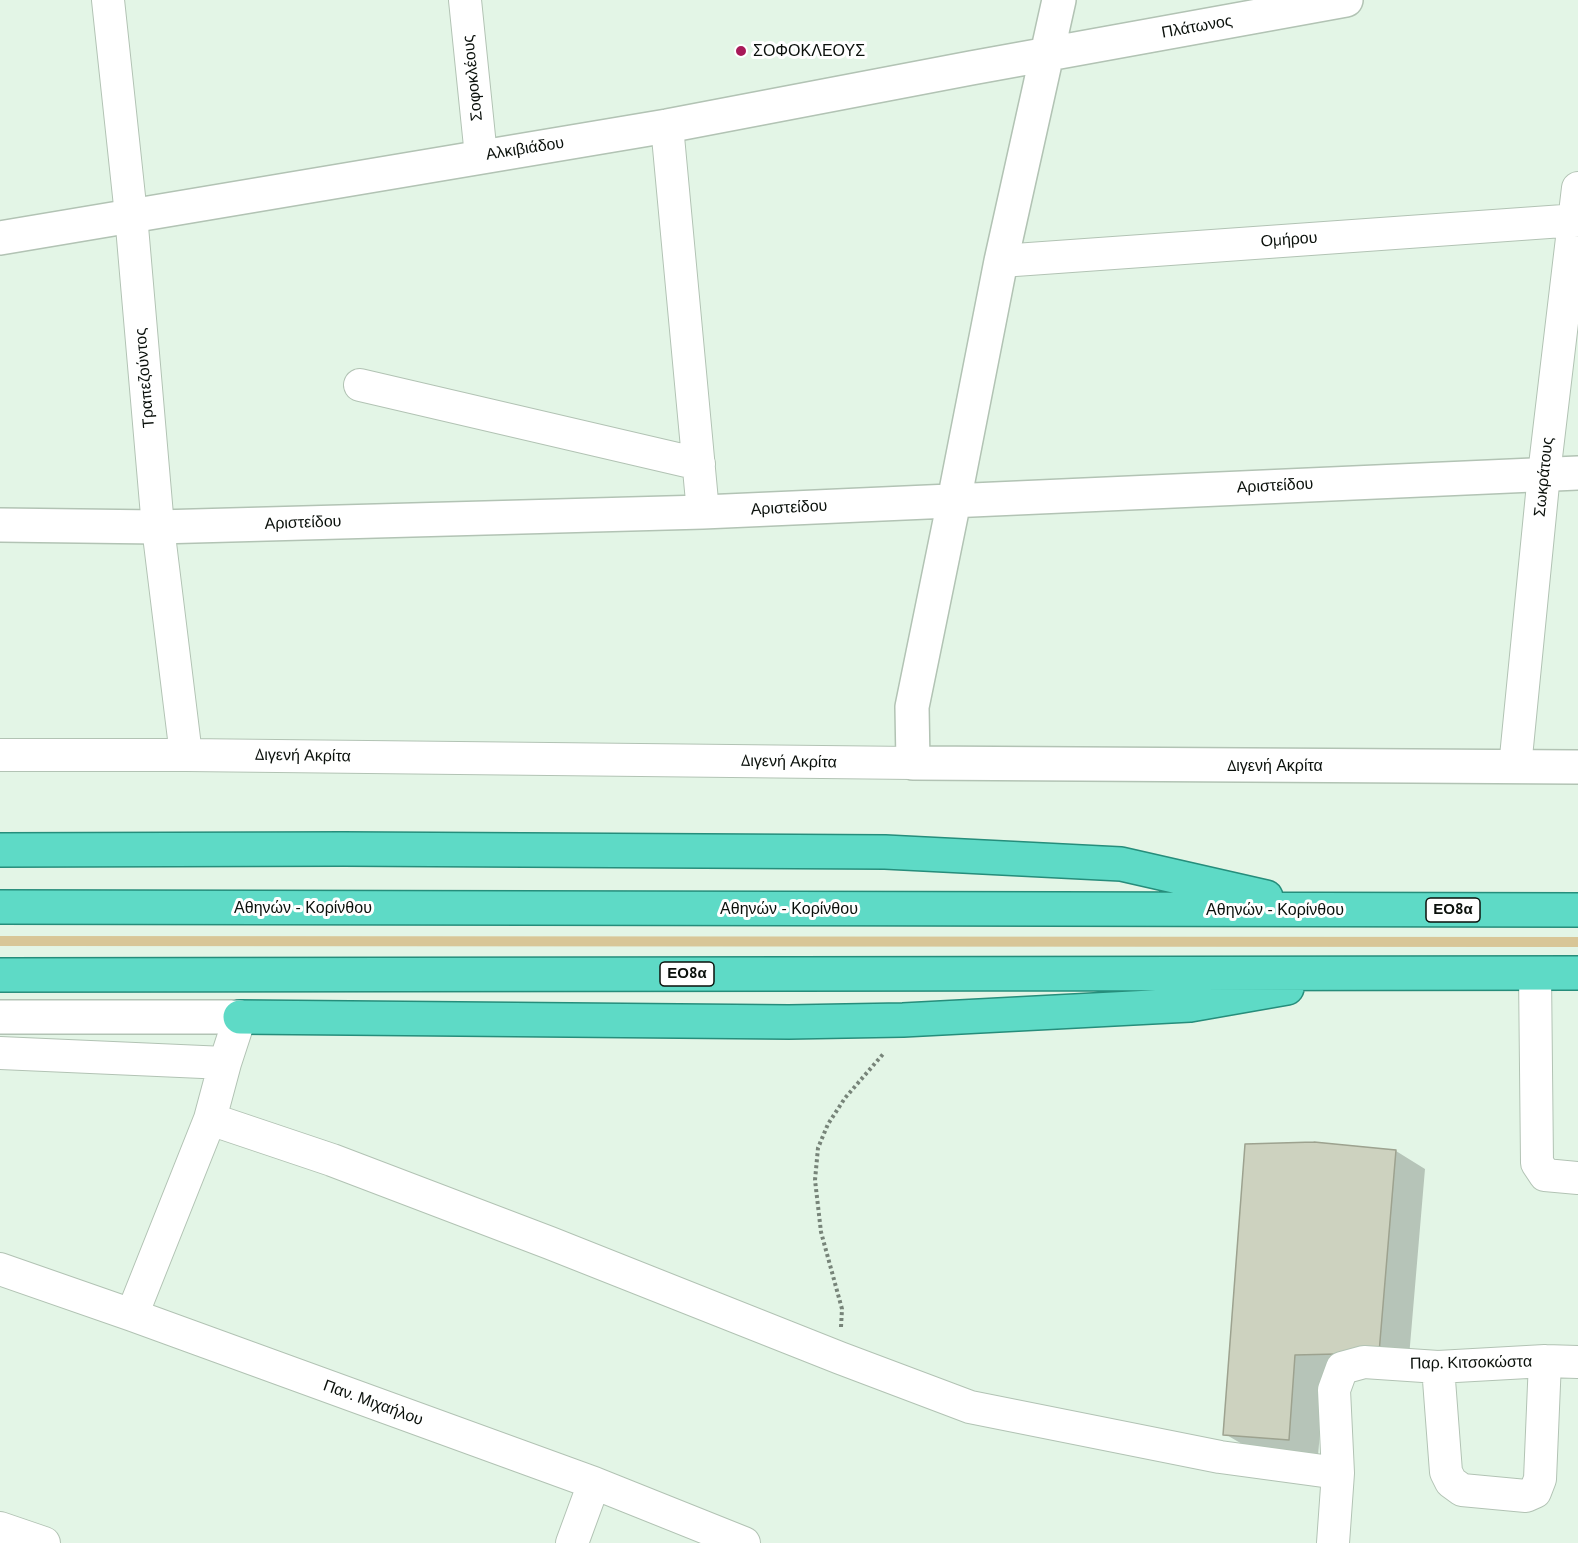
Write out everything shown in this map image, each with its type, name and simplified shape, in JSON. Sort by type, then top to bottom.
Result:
[{"type":"highway","points":[[0,850],[355,849],[885,852],[1121,864],[1327,910]]},
{"type":"highway","name":"Αθηνών - Κορίνθου","points":[[0,907],[1578,910]]},
{"type":"highway","points":[[240,1017],[777,1022],[903,1020],[1190,1005],[1375,973]]},
{"type":"highway","name":"ΕΟ8α","points":[[0,975],[1578,973]]},
{"type":"street","name":"Τραπεζούντος","points":[[108,0],[131,215],[158,527],[186,755]]},
{"type":"street","name":"Σοφοκλέους","points":[[465,0],[482,156]]},
{"type":"street","points":[[913,763],[912,706],[1001,261],[1059,0]]},
{"type":"street","name":"Πλάτωνος","points":[[1048,54],[1346,0]]},
{"type":"street","name":"Αλκιβιάδου","points":[[0,238],[666,126],[1048,54]]},
{"type":"street","points":[[666,126],[703,512]]},
{"type":"street","name":"Σωκράτους","points":[[1515,767],[1544,474],[1578,188]]},
{"type":"street","name":"Ομήρου","points":[[1001,261],[1576,220]]},
{"type":"street","points":[[360,385],[699,464]]},
{"type":"street","name":"Αριστείδου","points":[[0,525],[158,527],[703,512],[1578,473]]},
{"type":"street","name":"Διγενή Ακρίτα","points":[[0,755],[1578,767]]},
{"type":"street","points":[[1534,973],[1537,1163],[1545,1175],[1578,1178]]},
{"type":"street","points":[[0,1017],[240,1017],[210,1119],[132,1315]]},
{"type":"street","points":[[0,1053],[225,1063]]},
{"type":"street","points":[[210,1119],[332,1160],[970,1407],[1220,1457],[1338,1473],[1333,1543]]},
{"type":"street","name":"Παν. Μιχαήλου","points":[[0,1269],[594,1483],[744,1543]]},
{"type":"street","points":[[1438,1367],[1446,1472],[1451,1482],[1462,1490],[1526,1496],[1535,1492],[1540,1479],[1545,1361]]},
{"type":"street","name":"Παρ. Κιτσοκώστα","points":[[1338,1473],[1334,1390],[1342,1368],[1364,1362],[1438,1367],[1545,1361],[1578,1362]]},
{"type":"street","points":[[572,1543],[594,1483]]},
{"type":"street","points":[[0,1528],[44,1543]]},
{"type":"path","points":[[840,1358],[842,1309],[821,1232],[815,1180],[818,1148],[828,1124],[845,1098],[900,1037],[903,1020]]},
{"type":"shaded area","points":[[0,936],[1578,937],[1578,947],[0,946]]},
{"type":"building","points":[[1314,1142],[1396,1150],[1379,1353],[1295,1355],[1289,1440],[1223,1435],[1245,1144]]},
{"type":"place","name":"ΣΟΦΟΚΛΕΟΥΣ","points":[[741,51]]}]
